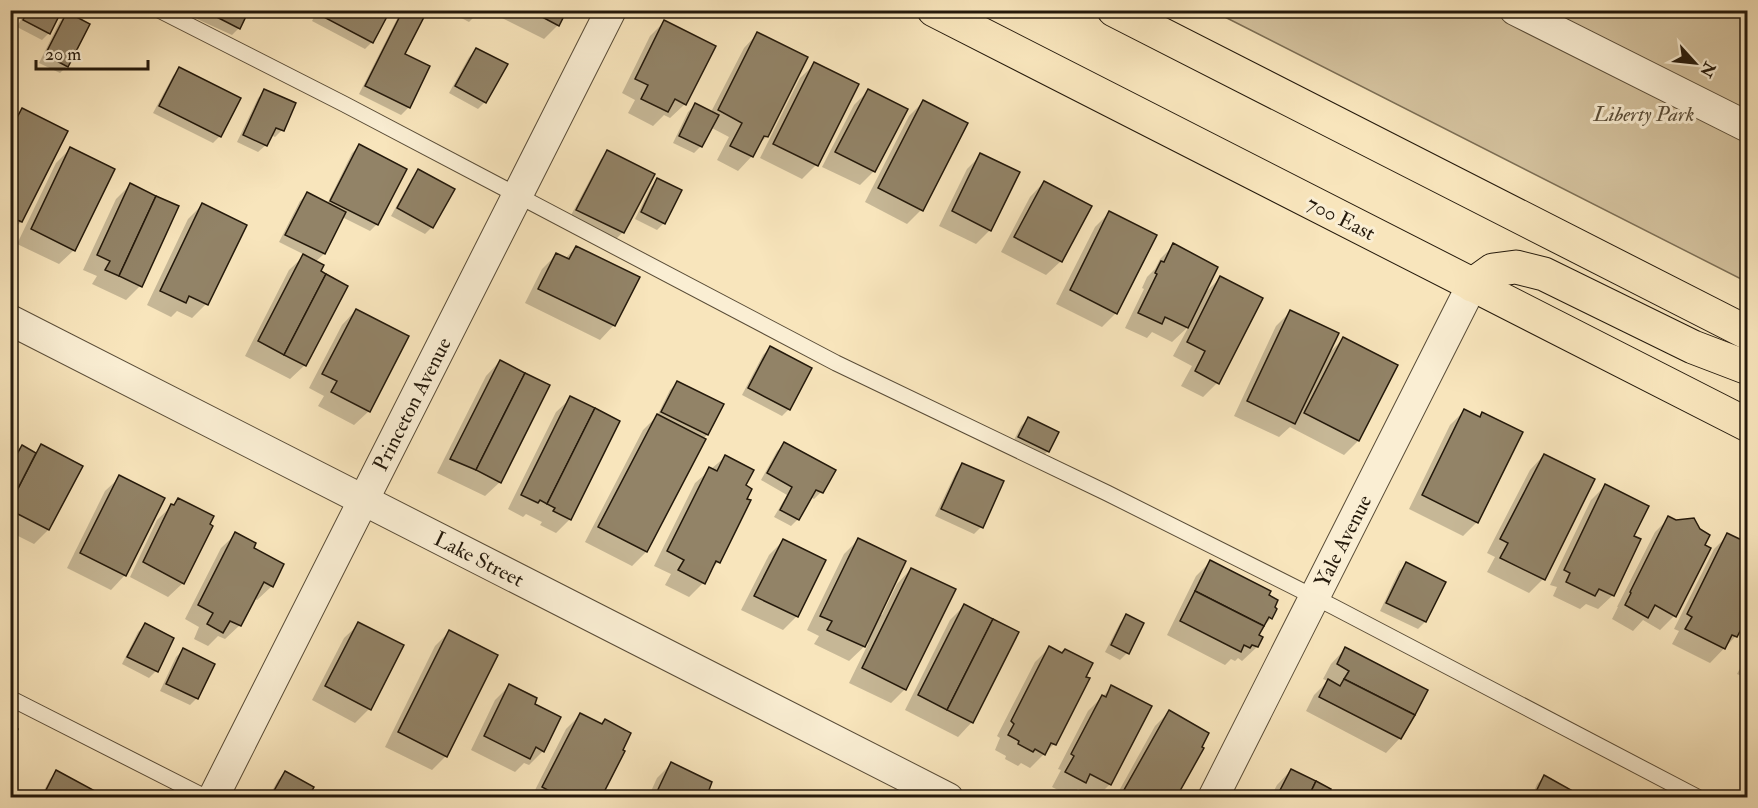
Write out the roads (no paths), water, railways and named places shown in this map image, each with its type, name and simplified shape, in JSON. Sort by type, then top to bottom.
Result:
[{"type":"main road","name":"700 East","points":[[934,10],[1748,425]]},
{"type":"main road","points":[[1114,10],[1748,333]]},
{"type":"main road","points":[[1472,285],[1493,270],[1516,267],[1544,273],[1693,347],[1748,368]]},
{"type":"street","name":"Princeton Avenue","points":[[213,798],[611,10]]},
{"type":"street","points":[[1515,10],[1748,128]]},
{"type":"street","name":"Yale Avenue","points":[[1213,798],[1472,285]]},
{"type":"street","name":"Lake Street","points":[[10,320],[948,798]]},
{"type":"lane","points":[[159,10],[344,104],[836,363],[1107,493],[1314,597],[1699,798]]},
{"type":"lane","points":[[10,698],[207,798]]},
{"type":"park label","name":"Liberty Park","points":[[1644,114]]}]
